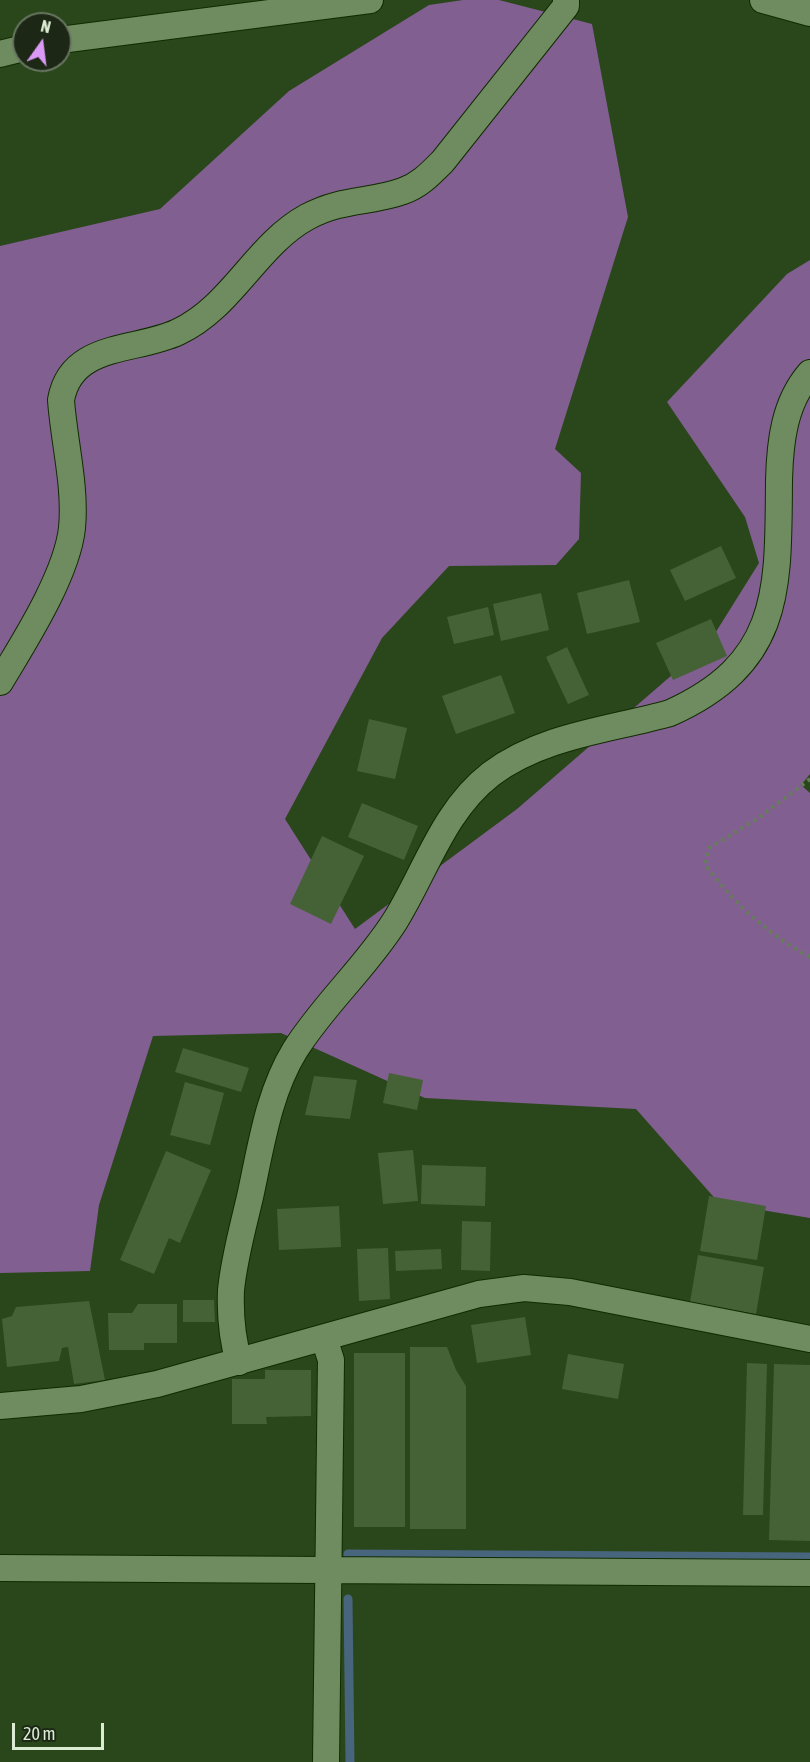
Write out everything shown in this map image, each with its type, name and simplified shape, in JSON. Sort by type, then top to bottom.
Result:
[{"type":"street","points":[[72,38],[370,0]]},
{"type":"street","points":[[0,682],[67,554],[72,528],[72,501],[61,400],[63,388],[76,367],[97,355],[157,340],[197,321],[214,308],[285,234],[305,219],[327,207],[351,200],[403,191],[426,179],[443,161],[566,6],[566,0]]},
{"type":"street","points":[[763,0],[810,13]]},
{"type":"street","points":[[239,1362],[233,1340],[231,1307],[235,1262],[268,1114],[284,1071],[295,1051],[379,945],[400,913],[444,829],[468,797],[491,775],[511,761],[544,746],[648,720],[681,708],[711,691],[744,658],[757,639],[775,596],[778,573],[781,441],[794,396],[810,373]]},
{"type":"street","points":[[0,1406],[42,1404],[120,1393],[479,1294],[524,1288],[570,1292],[810,1339]]},
{"type":"street","points":[[324,1338],[331,1360],[326,1762]]},
{"type":"street","points":[[0,1568],[810,1573]]},
{"type":"path","points":[[810,779],[757,819],[709,848],[705,865],[727,893],[755,921],[787,945],[810,957]]},
{"type":"shaded area","points":[[463,0],[499,0],[592,24],[628,217],[555,449],[581,473],[579,539],[556,565],[449,566],[382,638],[285,819],[355,929],[517,809],[709,643],[759,563],[745,517],[667,402],[787,274],[810,260],[810,774],[801,785],[810,793],[810,1218],[719,1203],[636,1109],[425,1098],[281,1033],[153,1036],[99,1205],[90,1271],[0,1273],[0,246],[160,209],[289,91],[429,5]]},
{"type":"building","points":[[721,546],[736,578],[685,601],[670,570]]},
{"type":"building","points":[[629,580],[640,622],[587,634],[577,593]]},
{"type":"building","points":[[541,593],[549,630],[501,641],[493,604]]},
{"type":"building","points":[[488,607],[494,635],[454,644],[447,617]]},
{"type":"building","points":[[711,619],[727,656],[673,680],[656,643]]},
{"type":"building","points":[[567,647],[589,695],[568,704],[546,657]]},
{"type":"building","points":[[501,675],[515,713],[456,734],[442,696]]},
{"type":"building","points":[[369,719],[407,728],[395,779],[357,771]]},
{"type":"building","points":[[362,803],[418,826],[404,860],[348,837]]},
{"type":"building","points":[[322,836],[364,856],[331,924],[290,904]]},
{"type":"building","points":[[183,1048],[249,1068],[241,1092],[175,1072]]},
{"type":"building","points":[[389,1073],[423,1080],[417,1110],[383,1103]]},
{"type":"building","points":[[314,1076],[357,1080],[350,1119],[305,1115]]},
{"type":"building","points":[[185,1082],[224,1093],[210,1145],[170,1135]]},
{"type":"building","points":[[413,1150],[418,1201],[383,1204],[378,1153]]},
{"type":"building","points":[[166,1151],[211,1170],[180,1243],[169,1238],[154,1274],[120,1260]]},
{"type":"building","points":[[422,1165],[486,1167],[485,1206],[421,1204]]},
{"type":"building","points":[[709,1196],[766,1206],[757,1260],[700,1251]]},
{"type":"building","points":[[339,1206],[341,1247],[279,1250],[277,1209]]},
{"type":"building","points":[[462,1221],[491,1222],[490,1271],[461,1270]]},
{"type":"building","points":[[388,1248],[390,1299],[359,1301],[357,1249]]},
{"type":"building","points":[[441,1249],[442,1269],[396,1271],[395,1251]]},
{"type":"building","points":[[698,1255],[764,1267],[756,1314],[690,1302]]},
{"type":"building","points":[[183,1300],[214,1300],[215,1322],[183,1322]]},
{"type":"building","points":[[89,1301],[105,1380],[74,1384],[68,1347],[62,1348],[59,1361],[7,1367],[2,1319],[12,1316],[16,1307]]},
{"type":"building","points":[[138,1304],[177,1304],[177,1343],[144,1343],[144,1350],[109,1350],[108,1313],[132,1313]]},
{"type":"building","points":[[525,1317],[531,1355],[477,1363],[471,1325]]},
{"type":"building","points":[[410,1347],[447,1347],[456,1370],[466,1386],[466,1529],[410,1529]]},
{"type":"building","points":[[354,1353],[405,1353],[405,1527],[354,1527]]},
{"type":"building","points":[[568,1354],[624,1364],[618,1399],[562,1389]]},
{"type":"building","points":[[747,1363],[767,1364],[763,1515],[743,1515]]},
{"type":"building","points":[[774,1364],[810,1365],[810,1541],[769,1540]]},
{"type":"building","points":[[265,1370],[311,1370],[311,1416],[266,1417],[267,1424],[232,1424],[232,1379],[265,1379]]},
{"type":"waterway","points":[[348,1557],[348,1554],[810,1557]]},
{"type":"waterway","points":[[348,1599],[350,1762]]}]
